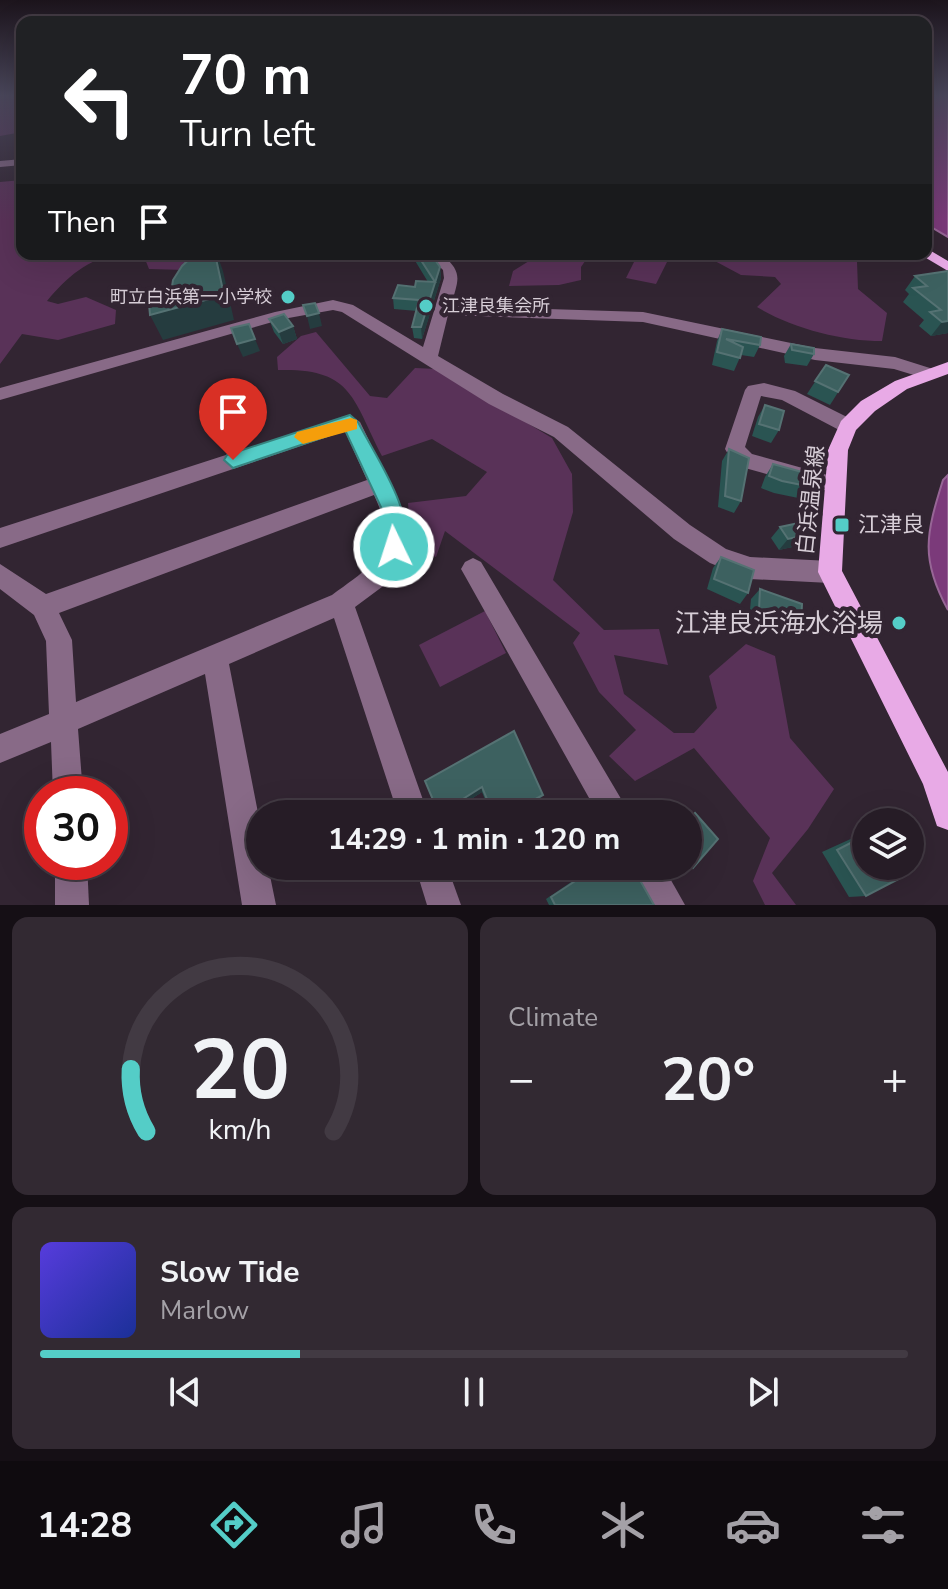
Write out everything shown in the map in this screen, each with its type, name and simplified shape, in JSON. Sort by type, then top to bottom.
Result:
[{"type":"main road","name":"白浜温泉線","points":[[938,371],[868,406],[848,426],[838,450],[830,572],[936,779],[948,815]]},
{"type":"street","points":[[0,178],[11,163]]},
{"type":"street","points":[[429,356],[450,269],[440,260]]},
{"type":"street","points":[[0,394],[281,315],[333,305],[376,323],[496,399],[561,432],[682,532],[718,556],[750,568],[830,572]]},
{"type":"street","points":[[441,310],[643,317],[815,354],[938,371]]},
{"type":"street","points":[[835,485],[745,460],[735,449],[754,390],[792,398],[848,426]]},
{"type":"street","points":[[0,538],[350,422],[397,520],[394,547],[378,576],[341,603],[0,749]]},
{"type":"street","points":[[43,607],[379,484]]},
{"type":"street","points":[[473,569],[607,800]]},
{"type":"street","points":[[0,575],[43,607],[59,640],[68,776]]},
{"type":"street","points":[[341,603],[408,800]]},
{"type":"street","points":[[215,658],[259,905]]},
{"type":"street","points":[[71,880],[72,905]]},
{"type":"street","points":[[436,880],[444,905]]},
{"type":"street","points":[[653,880],[668,905]]},
{"type":"shaded area","points":[[932,136],[948,136],[948,237],[932,228]]},
{"type":"shaded area","points":[[16,181],[16,260],[97,260],[78,270],[47,301],[58,304],[86,297],[116,310],[115,324],[58,340],[22,334],[0,364],[0,182]]},
{"type":"shaded area","points":[[145,260],[202,260],[185,270],[149,269]]},
{"type":"shaded area","points":[[586,260],[581,267],[581,280],[559,285],[509,286],[513,271],[529,261]]},
{"type":"shaded area","points":[[635,260],[668,260],[656,284],[626,278]]},
{"type":"shaded area","points":[[713,260],[857,261],[858,289],[887,313],[882,341],[850,339],[817,332],[771,314],[757,307],[781,284],[775,277],[741,275]]},
{"type":"shaded area","points":[[316,332],[370,396],[387,398],[415,368],[437,369],[552,438],[572,474],[573,512],[553,580],[604,630],[659,629],[668,665],[614,655],[624,694],[674,733],[694,733],[717,708],[709,676],[746,644],[775,656],[790,738],[834,789],[808,829],[772,873],[796,905],[765,905],[753,881],[770,838],[694,748],[635,781],[609,756],[636,730],[599,692],[573,643],[580,633],[445,531],[436,557],[411,548],[408,503],[466,496],[487,472],[432,439],[382,456],[355,402],[336,381],[321,374],[278,370],[277,357],[301,336]]},
{"type":"shaded area","points":[[948,475],[948,610],[933,576],[929,546],[937,499],[943,480]]},
{"type":"shaded area","points":[[485,611],[506,653],[440,687],[419,645]]},
{"type":"building","points":[[188,260],[216,260],[224,295],[150,315],[149,304],[170,299],[173,280]]},
{"type":"building","points":[[421,260],[435,260],[440,267],[421,327],[412,327],[419,300],[393,298],[398,285],[415,287],[416,281],[435,282]]},
{"type":"building","points":[[948,271],[948,321],[942,322],[930,312],[941,310],[913,288],[927,286],[915,276]]},
{"type":"building","points":[[315,303],[319,313],[307,316],[303,305]]},
{"type":"building","points":[[284,314],[293,326],[279,332],[269,319]]},
{"type":"building","points":[[249,324],[255,339],[237,344],[231,328]]},
{"type":"building","points":[[722,329],[761,337],[760,345],[726,339],[743,347],[740,358],[717,352]]},
{"type":"building","points":[[791,344],[814,348],[814,354],[792,350]]},
{"type":"building","points":[[826,365],[849,375],[838,392],[815,381]]},
{"type":"building","points":[[765,405],[784,411],[779,430],[759,424]]},
{"type":"building","points":[[729,449],[749,458],[741,501],[725,496]]},
{"type":"building","points":[[773,464],[813,475],[812,487],[769,476]]},
{"type":"building","points":[[803,522],[811,534],[788,539],[780,527]]},
{"type":"building","points":[[721,557],[754,570],[748,593],[714,579]]},
{"type":"building","points":[[760,589],[802,604],[801,624],[759,610]]},
{"type":"building","points":[[514,731],[543,795],[534,800],[487,800],[482,787],[461,800],[433,800],[425,781]]},
{"type":"building","points":[[702,821],[718,839],[702,858]]},
{"type":"building","points":[[852,842],[852,874],[837,850]]},
{"type":"building","points":[[577,880],[640,880],[654,905],[555,905],[551,897]]},
{"type":"building","points":[[856,880],[897,880],[866,896]]},
{"type":"slow traffic","points":[[303,437],[351,424]]},
{"type":"place","name":"町立白浜第一小学校","points":[[288,297]]},
{"type":"place","name":"江津良集会所","points":[[426,306]]},
{"type":"place","name":"江津良","points":[[842,525]]},
{"type":"place","name":"江津良浜海水浴場","points":[[899,623]]},
{"type":"route","points":[[233,460],[350,422],[397,520],[394,547]]}]
